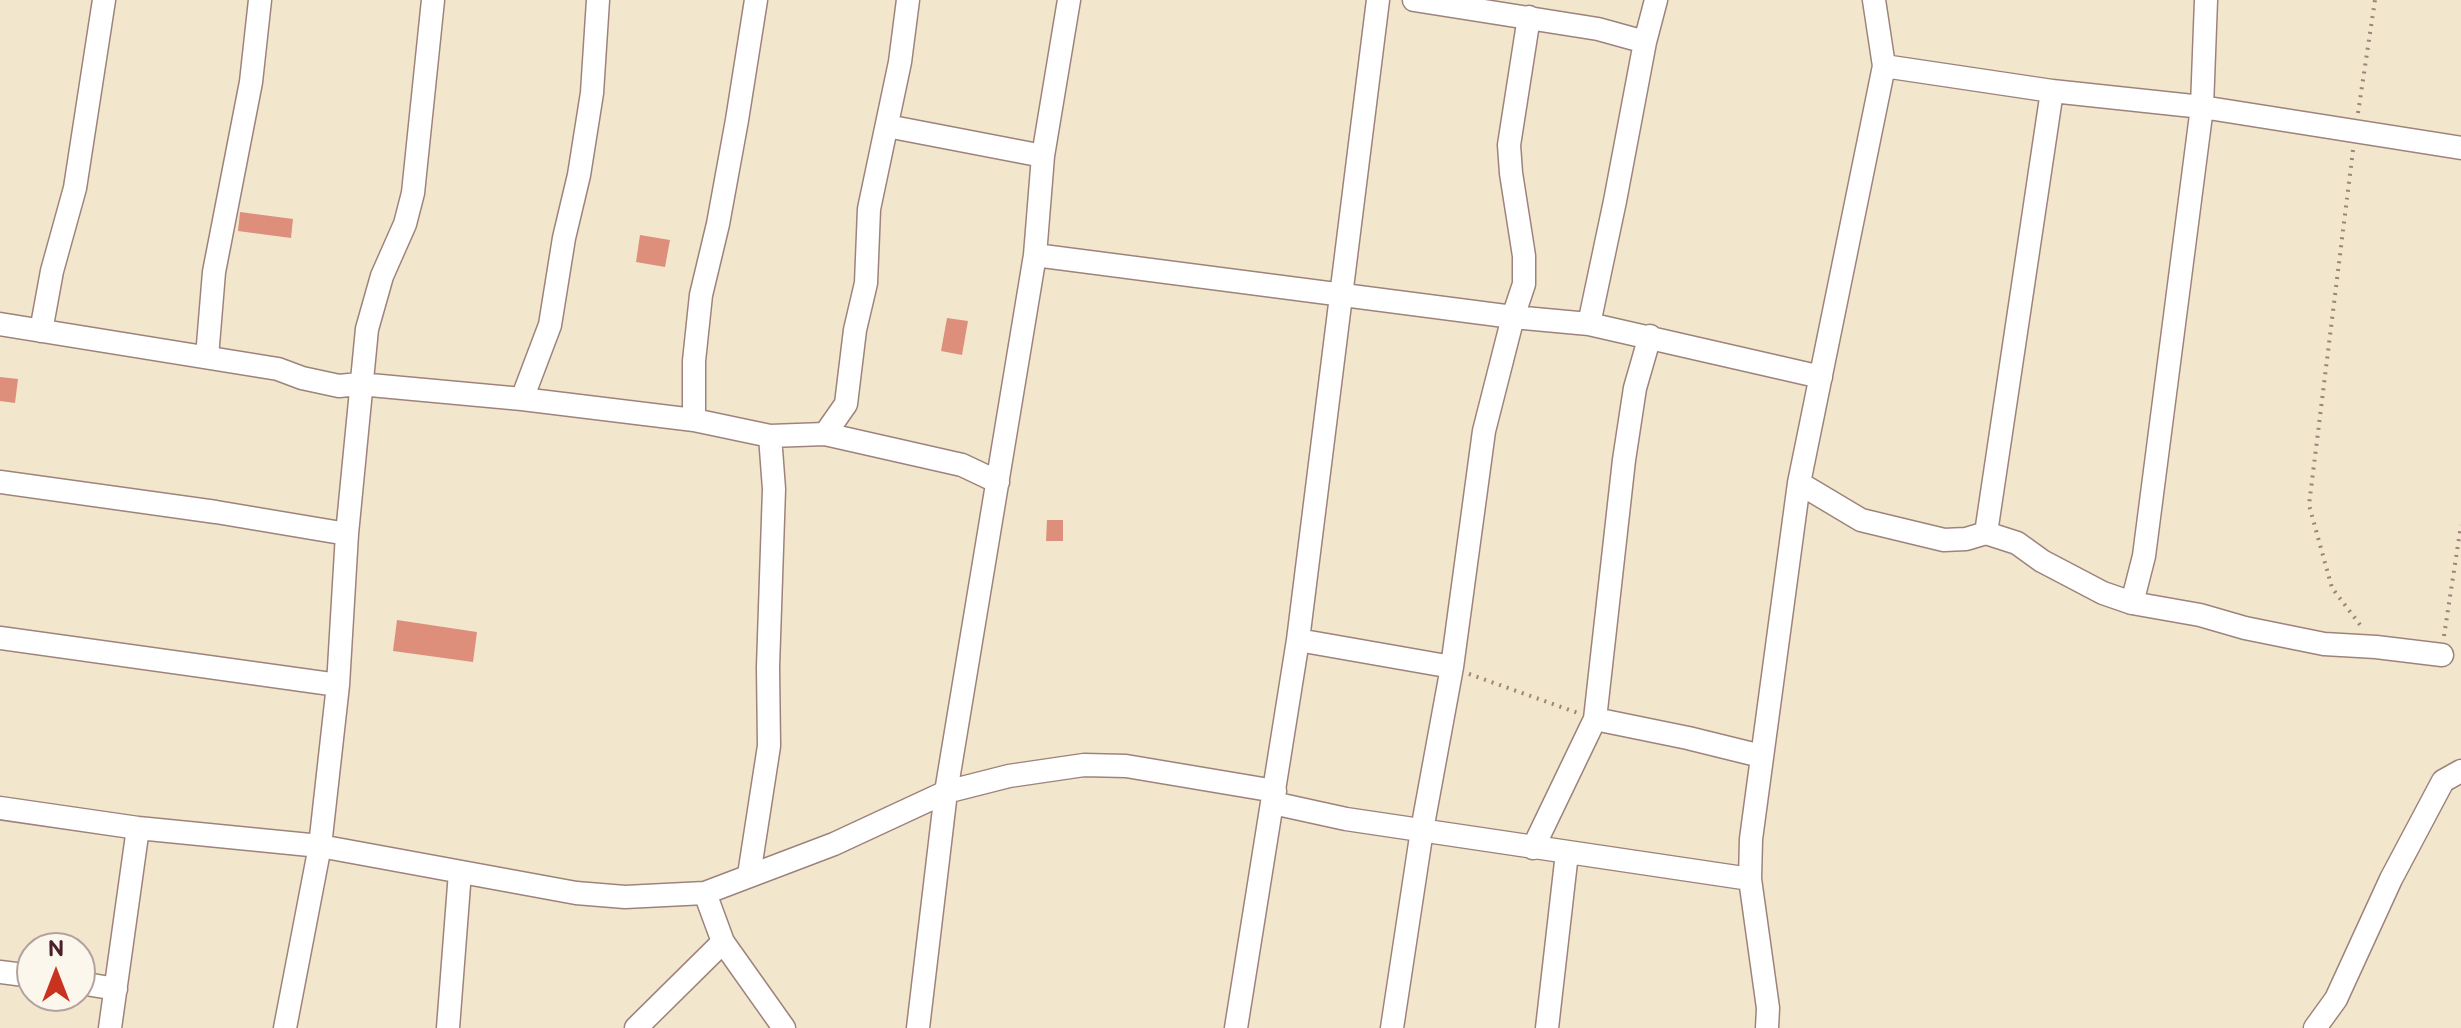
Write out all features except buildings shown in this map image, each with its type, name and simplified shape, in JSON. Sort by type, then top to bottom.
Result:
[{"type":"street","points":[[41,331],[52,271],[75,188],[104,0]]},
{"type":"street","points":[[207,357],[214,272],[251,82],[260,0]]},
{"type":"street","points":[[285,1028],[320,846],[338,685],[359,384],[375,299],[405,224],[413,193],[433,0]]},
{"type":"street","points":[[522,399],[550,325],[564,238],[579,175],[592,93],[598,0]]},
{"type":"street","points":[[694,420],[694,361],[701,295],[734,135],[756,0]]},
{"type":"street","points":[[825,434],[846,404],[855,330],[866,283],[869,209],[900,62],[908,0]]},
{"type":"street","points":[[918,1028],[946,792],[1035,255],[1043,156],[1069,0]]},
{"type":"street","points":[[1236,1028],[1298,640],[1378,0]]},
{"type":"street","points":[[1414,0],[1598,29],[1645,42]]},
{"type":"street","points":[[1589,324],[1656,0]]},
{"type":"street","points":[[1767,1028],[1768,1008],[1750,879],[1751,839],[1799,483],[1884,66],[1874,0]]},
{"type":"street","points":[[2132,603],[2144,556],[2202,107],[2206,0]]},
{"type":"street","points":[[1392,1028],[1422,830],[1452,667],[1484,431],[1524,284],[1524,256],[1509,145],[1529,17]]},
{"type":"street","points":[[1884,66],[2052,91],[2202,107],[2461,148]]},
{"type":"street","points":[[1986,533],[2052,91]]},
{"type":"street","points":[[887,126],[1043,156]]},
{"type":"street","points":[[1035,255],[1513,317],[1589,324],[1821,377]]},
{"type":"street","points":[[0,324],[278,369],[339,386],[359,384],[522,399],[694,420],[770,436],[825,434],[962,465],[998,482]]},
{"type":"street","points":[[1533,848],[1595,719],[1624,460],[1635,388],[1650,336]]},
{"type":"street","points":[[749,875],[769,746],[768,667],[774,489],[770,436]]},
{"type":"street","points":[[0,482],[347,534]]},
{"type":"street","points":[[1799,483],[1861,520],[1944,540],[1966,539],[1986,533],[2017,543],[2042,561],[2103,593],[2132,603],[2200,615],[2245,628],[2324,644],[2442,655]]},
{"type":"street","points":[[0,638],[338,685]]},
{"type":"street","points":[[1298,640],[1452,667]]},
{"type":"street","points":[[1595,719],[1761,756]]},
{"type":"street","points":[[0,808],[138,828],[320,846],[576,893],[625,897],[705,893],[834,844],[946,792],[1009,776],[1084,765],[1126,766],[1274,797],[1346,819],[1750,879]]},
{"type":"street","points":[[2315,1028],[2336,999],[2391,879],[2443,781],[2461,771]]},
{"type":"street","points":[[110,1028],[138,828]]},
{"type":"street","points":[[1547,1028],[1567,853]]},
{"type":"street","points":[[452,1026],[460,872]]},
{"type":"street","points":[[705,893],[723,942],[784,1028]]},
{"type":"street","points":[[636,1028],[723,942]]},
{"type":"street","points":[[96,986],[116,989]]},
{"type":"path","points":[[2375,0],[2355,131],[2309,505],[2332,588],[2376,647]]},
{"type":"path","points":[[2442,655],[2461,525]]},
{"type":"path","points":[[1452,667],[1595,719]]}]
